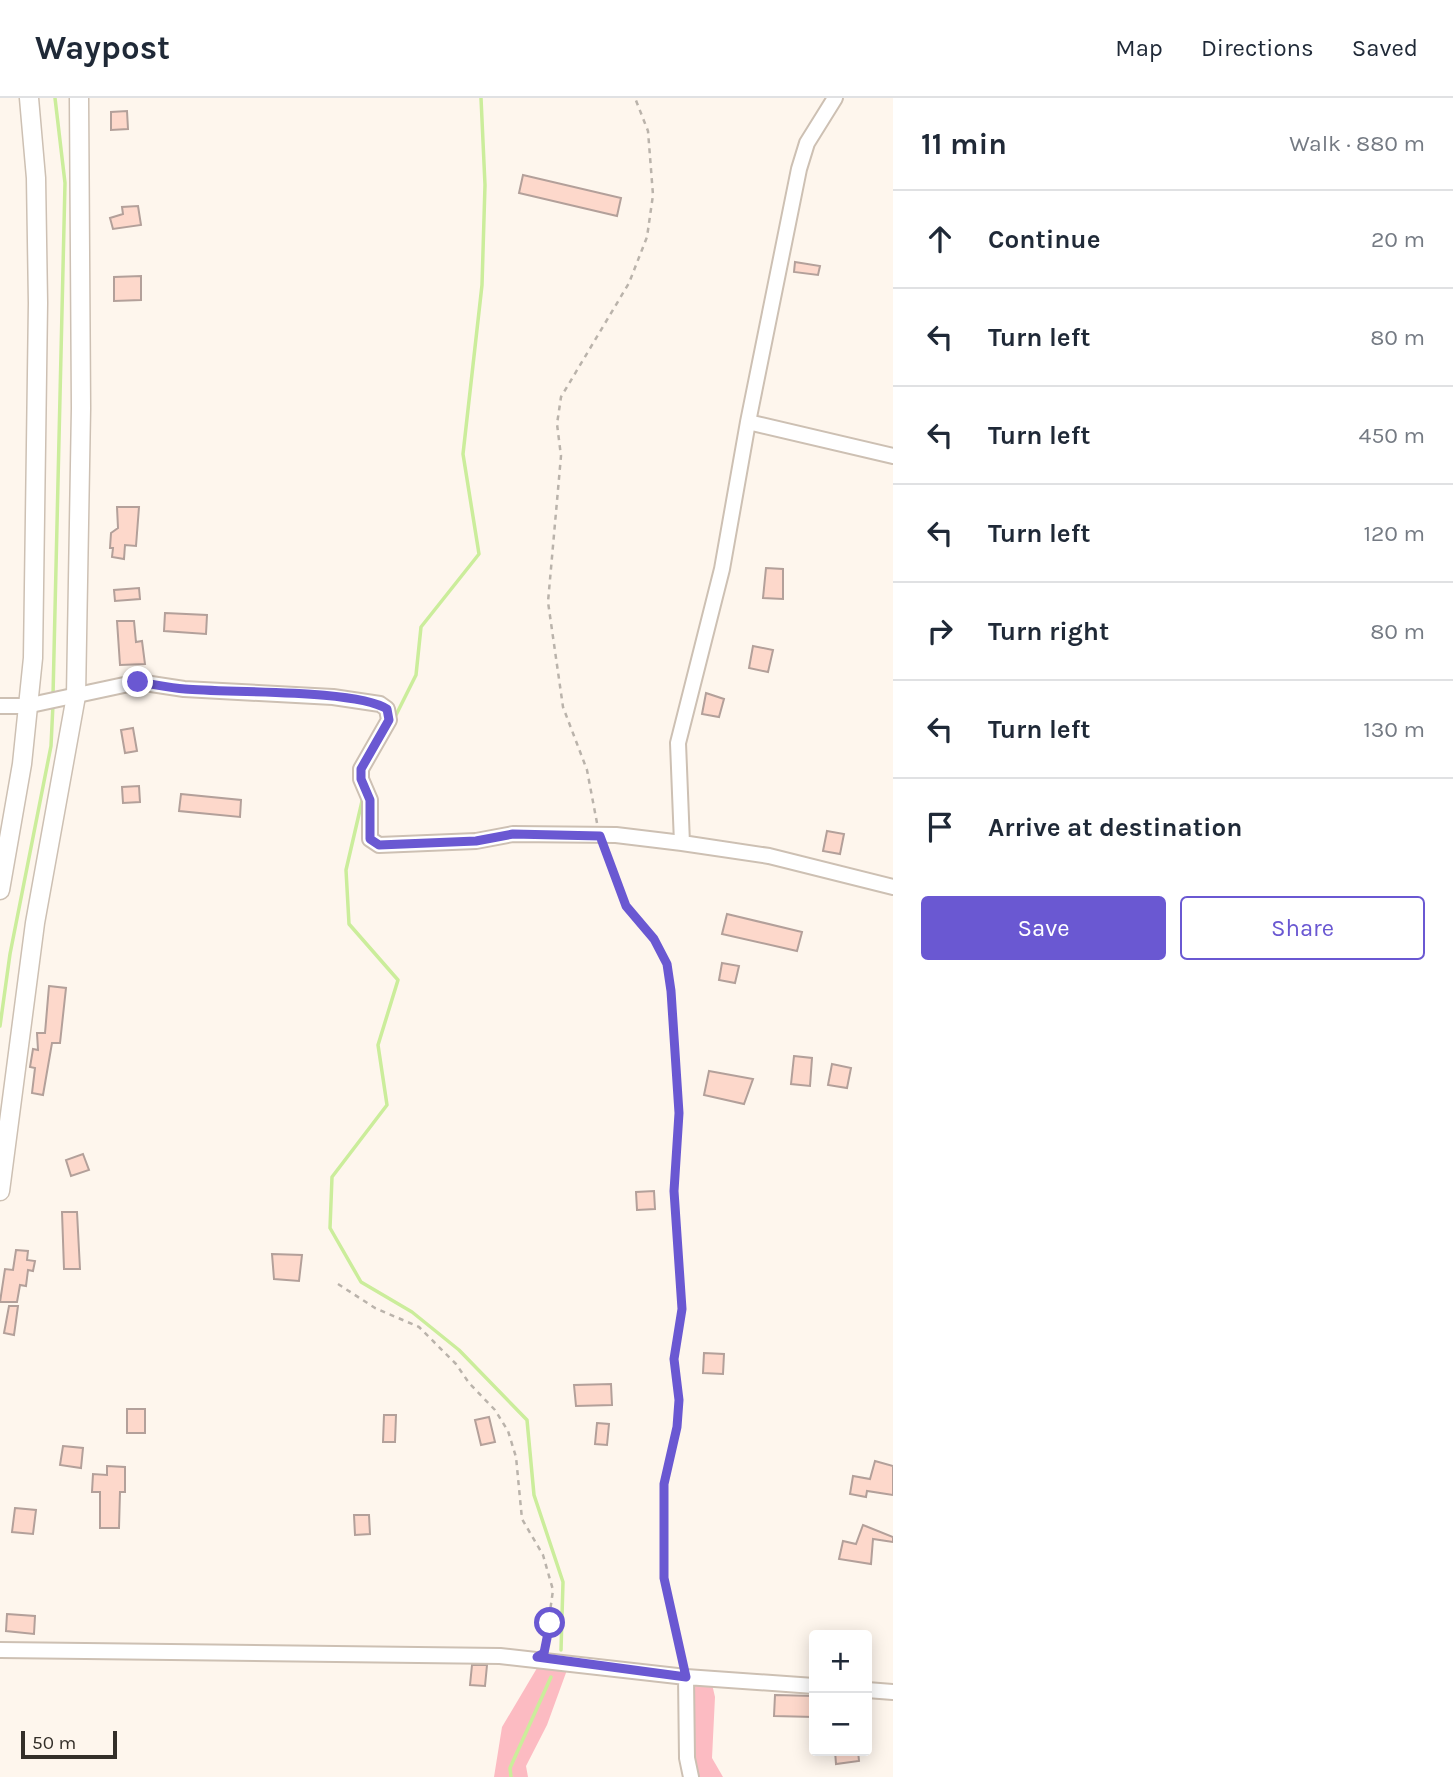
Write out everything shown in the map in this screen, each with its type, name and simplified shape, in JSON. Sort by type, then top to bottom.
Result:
[{"type":"main road","points":[[0,890],[22,764],[33,658],[37,395],[36,178],[29,98]]},
{"type":"main road","points":[[0,1191],[35,923],[71,697],[81,408],[79,98]]},
{"type":"street","points":[[682,843],[678,743],[722,569],[748,422],[799,169],[807,143],[835,98]]},
{"type":"street","points":[[748,422],[893,456]]},
{"type":"street","points":[[0,706],[26,706],[138,682],[184,689],[332,697],[380,704],[387,709],[389,720],[361,769],[370,839],[379,845],[476,841],[513,834],[600,836],[682,843],[769,856],[893,887]]},
{"type":"street","points":[[0,1650],[537,1657],[686,1677],[809,1686]]},
{"type":"street","points":[[686,1677],[687,1758],[691,1777]]},
{"type":"street","points":[[872,1690],[893,1692]]},
{"type":"path","points":[[635,98],[649,131],[653,195],[647,237],[629,283],[561,397],[557,424],[561,456],[548,602],[563,708],[587,770],[600,836],[626,906],[654,939],[667,964],[671,991],[679,1113],[674,1191],[682,1309],[674,1359],[679,1400],[677,1427],[664,1484],[664,1578],[686,1677]]},
{"type":"path","points":[[338,1284],[375,1308],[419,1327],[456,1364],[469,1383],[495,1410],[508,1432],[516,1457],[522,1518],[543,1555],[553,1590],[548,1640],[544,1653],[537,1657]]},
{"type":"shaded area","points":[[540,1663],[567,1670],[547,1725],[526,1766],[528,1777],[494,1777],[502,1727]]},
{"type":"shaded area","points":[[691,1682],[712,1684],[715,1697],[712,1758],[723,1777],[695,1777]]},
{"type":"building","points":[[127,111],[128,129],[111,130],[111,112]]},
{"type":"building","points":[[523,175],[621,198],[617,216],[519,193]]},
{"type":"building","points":[[138,206],[141,225],[113,229],[110,218],[123,214],[122,207]]},
{"type":"building","points":[[795,262],[820,266],[818,275],[794,272]]},
{"type":"building","points":[[141,276],[141,300],[114,301],[114,277]]},
{"type":"building","points":[[117,507],[139,507],[136,546],[125,545],[124,559],[112,557],[113,548],[110,548],[111,533],[118,528]]},
{"type":"building","points":[[766,568],[783,569],[783,599],[763,598]]},
{"type":"building","points":[[139,588],[140,599],[115,601],[114,590]]},
{"type":"building","points":[[165,613],[207,615],[206,634],[164,631]]},
{"type":"building","points":[[117,621],[134,621],[136,642],[142,641],[145,664],[120,665]]},
{"type":"building","points":[[753,646],[773,650],[768,672],[749,668]]},
{"type":"building","points":[[706,693],[724,699],[719,717],[702,714]]},
{"type":"building","points":[[133,728],[137,751],[125,753],[121,730]]},
{"type":"building","points":[[139,786],[140,802],[123,803],[122,787]]},
{"type":"building","points":[[181,794],[241,800],[240,817],[179,811]]},
{"type":"building","points":[[827,831],[844,834],[840,854],[823,851]]},
{"type":"building","points":[[727,914],[802,932],[797,951],[722,934]]},
{"type":"building","points":[[722,963],[739,966],[735,983],[719,980]]},
{"type":"building","points":[[49,986],[66,988],[60,1043],[52,1043],[43,1095],[32,1093],[35,1068],[30,1067],[33,1049],[38,1050],[37,1033],[45,1033]]},
{"type":"building","points":[[794,1056],[812,1058],[810,1086],[791,1084]]},
{"type":"building","points":[[832,1064],[851,1068],[847,1088],[828,1085]]},
{"type":"building","points":[[709,1071],[753,1079],[744,1104],[704,1095]]},
{"type":"building","points":[[83,1154],[89,1170],[71,1176],[66,1160]]},
{"type":"building","points":[[654,1191],[655,1209],[637,1210],[636,1192]]},
{"type":"building","points":[[62,1212],[77,1212],[80,1269],[64,1269]]},
{"type":"building","points":[[16,1250],[28,1251],[27,1260],[35,1261],[33,1271],[28,1270],[26,1286],[20,1285],[17,1302],[0,1302],[5,1269],[13,1270]]},
{"type":"building","points":[[272,1254],[302,1255],[299,1281],[274,1279]]},
{"type":"building","points":[[9,1306],[18,1306],[14,1335],[4,1333]]},
{"type":"building","points":[[704,1353],[724,1354],[723,1374],[703,1373]]},
{"type":"building","points":[[611,1384],[612,1405],[576,1406],[574,1385]]},
{"type":"building","points":[[127,1409],[145,1409],[145,1433],[127,1433]]},
{"type":"building","points":[[384,1415],[396,1415],[395,1442],[383,1442]]},
{"type":"building","points":[[489,1417],[495,1442],[481,1445],[475,1420]]},
{"type":"building","points":[[597,1423],[609,1424],[607,1445],[595,1444]]},
{"type":"building","points":[[63,1446],[83,1448],[81,1468],[60,1465]]},
{"type":"building","points":[[875,1461],[893,1466],[893,1495],[867,1491],[866,1497],[850,1494],[853,1476],[870,1479]]},
{"type":"building","points":[[107,1466],[125,1467],[125,1492],[120,1492],[119,1528],[100,1528],[100,1492],[92,1492],[93,1474],[107,1475]]},
{"type":"building","points":[[15,1508],[36,1510],[33,1534],[12,1532]]},
{"type":"building","points":[[354,1515],[369,1515],[370,1534],[355,1535]]},
{"type":"building","points":[[863,1525],[893,1537],[893,1542],[873,1539],[871,1564],[839,1559],[843,1541],[856,1544]]},
{"type":"building","points":[[7,1614],[35,1616],[34,1634],[6,1631]]},
{"type":"building","points":[[472,1665],[487,1665],[485,1686],[470,1685]]},
{"type":"building","points":[[775,1695],[809,1696],[809,1717],[774,1716]]},
{"type":"building","points":[[835,1756],[858,1756],[859,1761],[836,1764]]},
{"type":"waterway","points":[[53,696],[65,183],[55,98]]},
{"type":"waterway","points":[[394,719],[416,675],[421,627],[479,554],[463,454],[482,285],[485,185],[481,98]]},
{"type":"waterway","points":[[0,1026],[10,954],[51,746],[53,704]]},
{"type":"waterway","points":[[363,797],[346,870],[349,924],[398,980],[378,1045],[387,1105],[332,1177],[330,1228],[361,1282],[412,1312],[459,1350],[527,1420],[534,1495],[563,1582],[561,1650]]},
{"type":"waterway","points":[[511,1777],[510,1768],[551,1677]]},
{"type":"route","points":[[138,682],[184,689],[332,697],[380,704],[387,709],[389,720],[361,769],[361,779],[370,800],[370,839],[379,845],[476,841],[513,834],[600,836],[626,906],[654,939],[667,964],[679,1113],[674,1191],[682,1309],[674,1359],[679,1400],[677,1427],[664,1484],[664,1578],[686,1677],[537,1657],[544,1653],[550,1623]]}]
